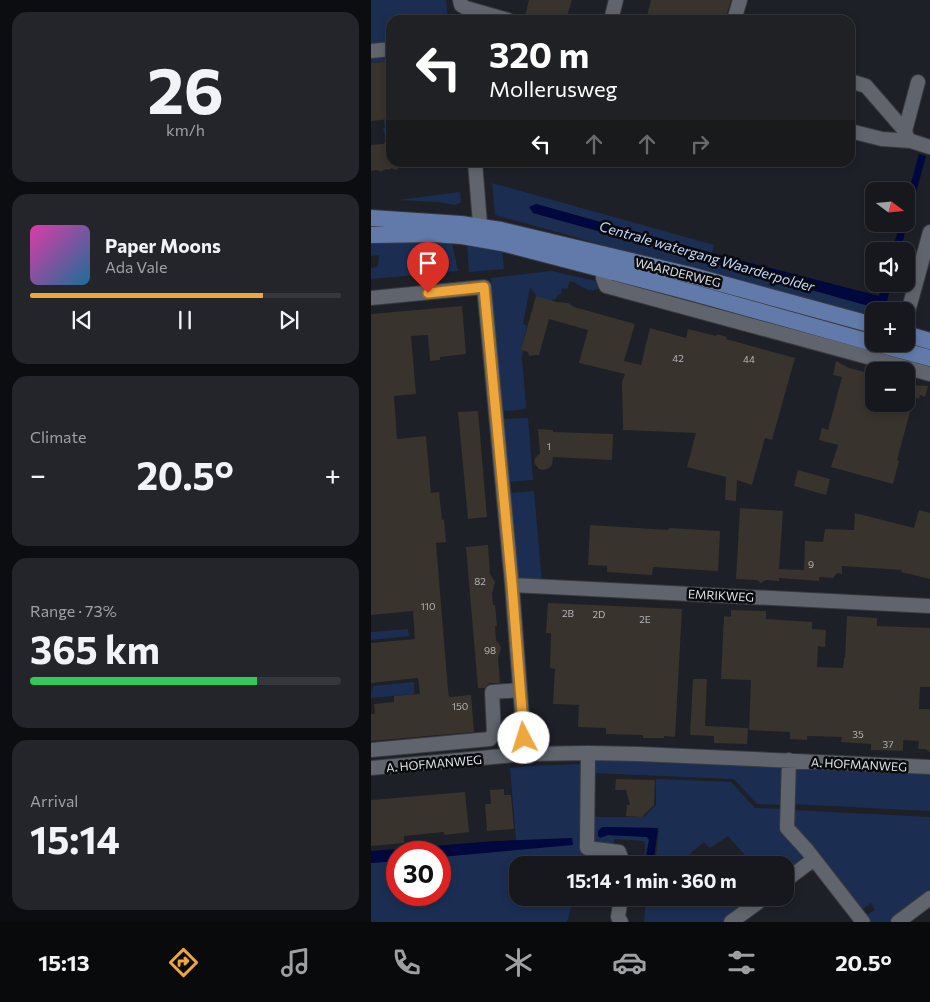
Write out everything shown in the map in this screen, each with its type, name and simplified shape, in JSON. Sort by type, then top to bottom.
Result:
[{"type":"main road","name":"WAARDERWEG","points":[[371,218],[453,223],[502,243],[865,341]]},
{"type":"main road","name":"WAARDERWEG","points":[[371,235],[509,232],[690,275],[865,324]]},
{"type":"main road","points":[[915,337],[930,341]]},
{"type":"main road","points":[[914,352],[930,358]]},
{"type":"street","points":[[460,0],[461,5],[466,8],[490,15]]},
{"type":"street","points":[[612,15],[616,0]]},
{"type":"street","points":[[736,15],[740,0]]},
{"type":"street","points":[[371,52],[386,50]]},
{"type":"street","points":[[908,136],[918,82]]},
{"type":"street","points":[[855,83],[865,86],[908,136],[930,147]]},
{"type":"street","points":[[855,132],[882,139],[908,136]]},
{"type":"street","points":[[475,167],[481,233]]},
{"type":"street","points":[[911,302],[930,232]]},
{"type":"street","points":[[603,269],[603,278],[606,286],[930,374]]},
{"type":"street","points":[[371,298],[484,287],[512,585],[525,754]]},
{"type":"street","name":"EMRIKWEG","points":[[512,585],[930,606]]},
{"type":"street","points":[[371,750],[490,739],[494,733],[492,692],[520,690]]},
{"type":"street","points":[[588,753],[587,848],[619,852],[621,856]]},
{"type":"street","name":"A. HOFMANWEG","points":[[371,768],[525,754],[588,753],[930,767]]},
{"type":"street","points":[[789,760],[787,828],[814,859],[863,922]]},
{"type":"street","points":[[794,874],[814,859]]},
{"type":"street","points":[[898,922],[930,898]]},
{"type":"street","points":[[620,906],[618,917],[621,922]]},
{"type":"street","points":[[731,922],[752,906]]},
{"type":"shaded area","points":[[371,0],[446,0],[448,15],[386,15],[386,42],[371,44]]},
{"type":"shaded area","points":[[386,57],[386,76],[385,62],[371,63],[371,58]]},
{"type":"shaded area","points":[[384,120],[386,120],[386,133],[384,133],[383,128],[385,128]]},
{"type":"shaded area","points":[[492,183],[714,245],[712,253],[536,204],[533,213],[865,305],[865,315],[636,254],[495,215]]},
{"type":"shaded area","points":[[460,192],[461,202],[455,205],[438,202],[398,200]]},
{"type":"shaded area","points":[[406,241],[452,243],[458,271],[371,279],[371,268],[378,267],[379,255],[371,256],[371,243]]},
{"type":"shaded area","points":[[467,243],[502,248],[504,269],[469,272]]},
{"type":"shaded area","points":[[552,271],[599,282],[598,289],[590,290],[570,281],[567,289],[562,288],[561,294],[557,295],[556,299],[552,301],[539,299],[530,287],[523,324],[527,326],[521,350],[523,351],[526,407],[525,409],[507,411],[501,409],[491,278]]},
{"type":"shaded area","points":[[528,418],[533,480],[508,482],[502,419]]},
{"type":"shaded area","points":[[534,491],[542,583],[521,579],[517,574],[509,493]]},
{"type":"shaded area","points":[[408,629],[409,636],[371,640],[371,632]]},
{"type":"shaded area","points":[[414,682],[414,694],[371,698],[371,685],[372,692],[373,686]]},
{"type":"shaded area","points":[[593,760],[779,766],[783,772],[782,805],[757,804],[734,779],[593,773]]},
{"type":"shaded area","points":[[582,764],[583,856],[509,856],[509,906],[572,906],[567,922],[371,922],[371,863],[386,862],[386,906],[451,906],[451,856],[516,850],[510,768]]},
{"type":"shaded area","points":[[796,767],[930,773],[930,811],[792,804],[792,773]]},
{"type":"shaded area","points":[[656,779],[731,782],[755,808],[782,809],[806,855],[794,865],[794,856],[746,856],[728,836],[710,848],[704,842],[688,856],[656,856],[659,830],[653,830],[652,828],[601,828],[608,835],[647,837],[649,840],[645,856],[644,841],[615,839],[607,847],[593,843],[592,817],[642,817],[656,805]]},
{"type":"shaded area","points":[[792,810],[930,817],[930,893],[892,922],[868,922],[863,911],[867,915],[875,910],[871,903],[860,911],[793,824]]},
{"type":"shaded area","points":[[645,906],[743,906],[722,922],[644,922]]},
{"type":"water","points":[[919,154],[926,156],[915,196],[915,182],[911,182]]},
{"type":"water","name":"Centrale watergang Waarderpolder","points":[[536,204],[712,253],[879,296],[880,292],[889,292],[887,302],[865,302],[865,305],[533,213],[529,207]]},
{"type":"water","points":[[898,232],[905,232],[902,242],[895,242]]},
{"type":"water","points":[[601,828],[658,828],[654,856],[646,856],[649,840],[647,837],[608,835],[600,838],[598,831]]},
{"type":"water","points":[[572,838],[573,845],[451,856],[451,845]]},
{"type":"water","points":[[386,850],[386,862],[371,863],[371,851]]},
{"type":"building","points":[[529,0],[572,0],[568,15],[525,15]]},
{"type":"building","points":[[651,0],[731,0],[726,15],[647,15]]},
{"type":"building","points":[[385,62],[386,119],[371,121],[371,63]]},
{"type":"building","points":[[386,143],[386,167],[399,167],[396,170],[391,168],[381,172],[377,170],[371,171],[371,145]]},
{"type":"building","points":[[536,296],[568,303],[574,307],[635,324],[624,361],[641,365],[650,328],[686,338],[688,329],[716,336],[717,334],[727,337],[726,339],[795,358],[772,440],[765,438],[752,485],[737,480],[736,501],[725,500],[726,477],[687,467],[696,433],[623,430],[622,382],[625,374],[579,363],[588,330],[549,319],[539,355],[529,356],[528,352],[521,350]]},
{"type":"building","points":[[462,306],[466,354],[440,357],[440,360],[430,361],[428,335],[411,336],[416,394],[394,396],[397,439],[426,436],[431,493],[439,492],[442,520],[444,519],[446,542],[436,543],[449,697],[471,695],[474,732],[371,741],[371,714],[375,714],[374,704],[394,702],[394,696],[420,694],[418,678],[371,683],[371,643],[415,639],[413,611],[371,615],[371,314]]},
{"type":"building","points":[[836,361],[849,368],[865,372],[865,412],[910,412],[897,460],[899,461],[893,484],[831,467],[838,445],[819,440],[822,428],[828,430],[842,377],[833,375]]},
{"type":"building","points":[[915,385],[928,386],[925,397],[920,395],[919,399],[915,397]]},
{"type":"building","points":[[478,411],[487,517],[468,519],[458,412]]},
{"type":"building","points":[[538,429],[553,430],[553,432],[613,434],[612,460],[553,457],[552,465],[549,468],[539,469],[534,463],[535,458],[540,453]]},
{"type":"building","points":[[798,470],[830,479],[826,495],[794,486]]},
{"type":"building","points":[[740,508],[783,511],[779,569],[804,570],[805,541],[823,542],[825,529],[854,530],[855,513],[914,528],[919,510],[930,513],[930,579],[901,572],[902,570],[842,566],[842,574],[837,573],[833,578],[819,577],[819,581],[779,578],[779,581],[766,580],[761,583],[757,580],[736,579]]},
{"type":"building","points":[[590,525],[720,531],[718,571],[653,567],[652,575],[607,572],[607,566],[588,565]]},
{"type":"building","points":[[488,545],[490,574],[495,582],[492,593],[497,626],[495,626],[496,640],[501,648],[498,658],[500,683],[491,683],[485,688],[478,688],[466,547]]},
{"type":"building","points":[[548,603],[682,609],[675,737],[643,738],[643,735],[606,734],[606,728],[578,727],[579,705],[553,704],[555,669],[550,668],[551,633],[546,633]]},
{"type":"building","points":[[731,610],[766,611],[766,619],[812,622],[812,629],[826,630],[825,647],[818,646],[817,667],[843,668],[847,616],[877,618],[877,626],[930,628],[930,687],[920,687],[919,709],[930,709],[930,752],[925,749],[918,749],[919,741],[903,740],[903,751],[871,750],[871,744],[841,742],[842,737],[807,736],[807,740],[790,739],[790,732],[749,730],[751,680],[721,679],[724,616],[731,617]]},
{"type":"building","points":[[693,679],[707,679],[705,726],[748,728],[747,744],[714,743],[714,736],[690,735]]},
{"type":"building","points":[[616,779],[655,780],[654,805],[642,817],[626,816],[627,805],[630,805],[626,790],[615,790]]},
{"type":"building","points":[[504,789],[504,795],[511,795],[514,829],[487,831],[485,804],[491,804],[490,790]]},
{"type":"building","points":[[465,792],[469,832],[444,835],[444,832],[404,836],[404,841],[386,841],[386,845],[371,846],[371,800]]},
{"type":"route","points":[[428,293],[484,287],[512,585],[524,738]]}]
